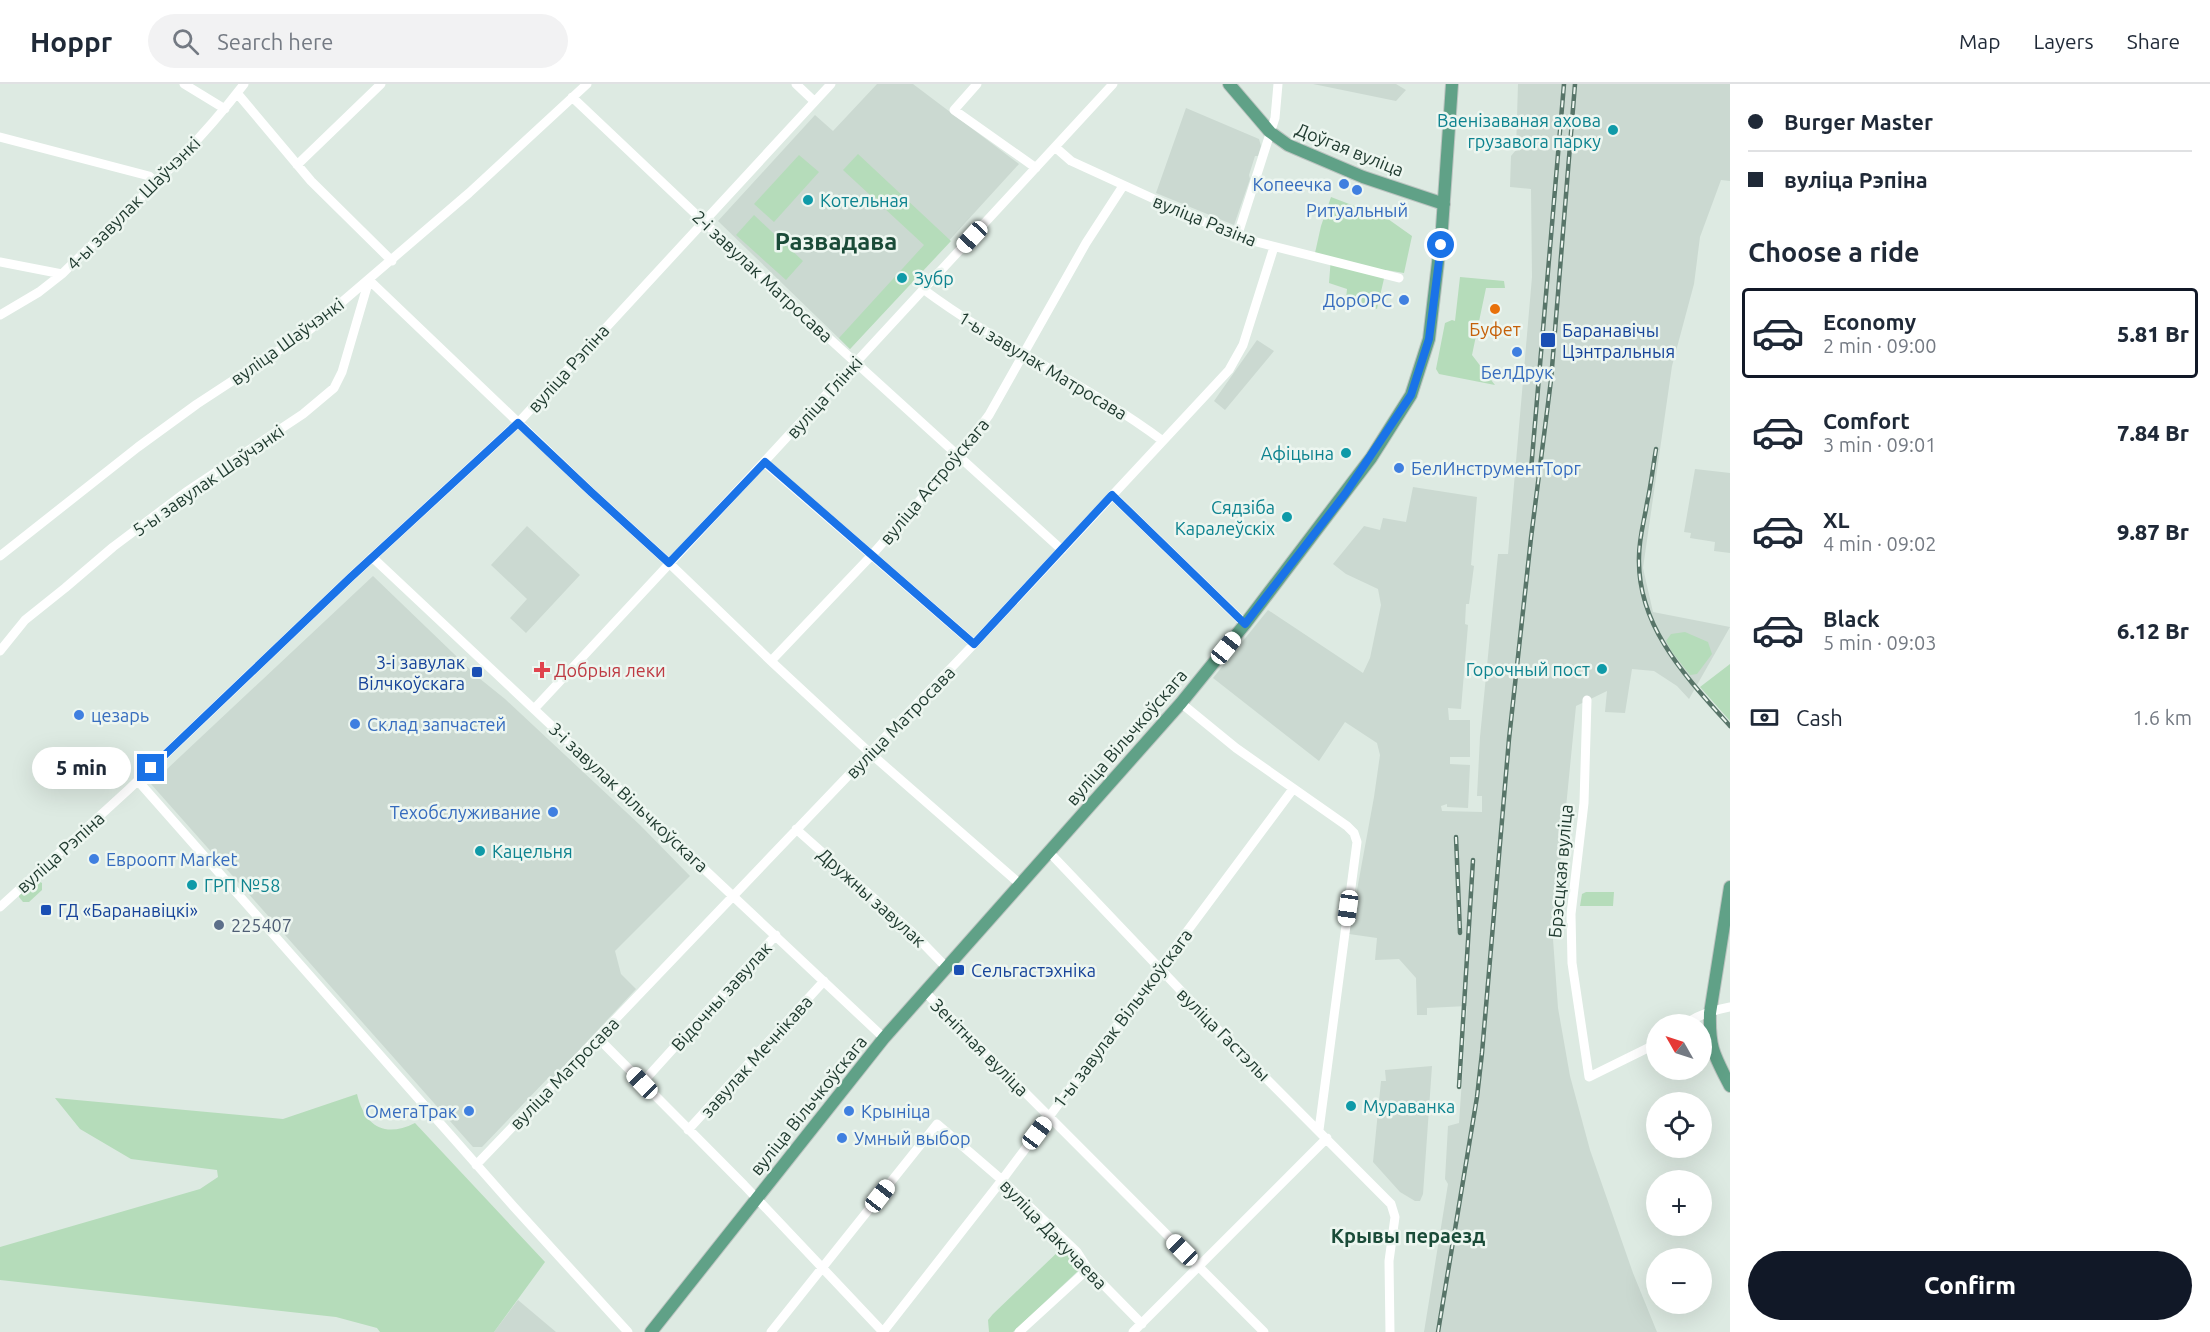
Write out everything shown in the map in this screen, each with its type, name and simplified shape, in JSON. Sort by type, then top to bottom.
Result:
[{"type":"main road","name":"Доўгая вуліца","points":[[1229,84],[1278,139],[1302,152],[1363,177],[1444,204]]},
{"type":"main road","name":"вуліца Вільчкоўскага","points":[[651,1332],[884,1038],[1181,703],[1345,494],[1411,395],[1429,339],[1444,204],[1452,84]]},
{"type":"main road","points":[[1730,887],[1710,1013],[1710,1043],[1730,1086]]},
{"type":"street","points":[[184,84],[225,109]]},
{"type":"street","name":"4-ы завулак Шаўчэнкі","points":[[0,262],[62,274],[156,182],[225,109],[244,84]]},
{"type":"street","points":[[297,165],[381,84]]},
{"type":"street","name":"вуліца Шаўчэнкі","points":[[0,556],[138,447],[197,404],[307,332],[392,261],[587,84]]},
{"type":"street","points":[[796,84],[814,101]]},
{"type":"street","name":"вуліца Рэпіна","points":[[0,907],[138,781],[372,557],[518,423],[831,84]]},
{"type":"street","points":[[977,84],[954,110],[1036,168]]},
{"type":"street","name":"вуліца Глінкі","points":[[535,708],[1113,84]]},
{"type":"street","points":[[1237,237],[1275,118],[1278,84]]},
{"type":"street","points":[[237,93],[297,165],[392,261]]},
{"type":"street","name":"2-і завулак Матросава","points":[[572,97],[778,292],[1062,550]]},
{"type":"street","points":[[0,137],[149,176],[156,182]]},
{"type":"street","name":"вуліца Разіна","points":[[1055,147],[1071,161],[1237,237],[1399,278]]},
{"type":"street","name":"вуліца Астроўскага","points":[[771,661],[871,556],[959,456],[989,414],[1086,243],[1123,186]]},
{"type":"street","name":"вуліца Матросава","points":[[476,1165],[974,644],[1229,370],[1240,352],[1274,247]]},
{"type":"street","points":[[0,315],[39,292],[62,274]]},
{"type":"street","points":[[369,280],[771,661],[870,753],[1020,885]]},
{"type":"street","name":"5-ы завулак Шаўчэнкі","points":[[0,651],[25,620],[113,547],[186,492],[303,414],[334,388],[342,372],[369,280]]},
{"type":"street","name":"1-ы завулак Матросава","points":[[923,289],[942,304],[1137,422],[1163,441]]},
{"type":"street","points":[[765,462],[974,644]]},
{"type":"street","points":[[1112,495],[1245,624]]},
{"type":"street","name":"3-і завулак Вільчкоўскага","points":[[372,557],[884,1038]]},
{"type":"street","name":"Брэсцкая вуліца","points":[[1587,700],[1584,803],[1571,914],[1572,963],[1589,1077],[1646,1049]]},
{"type":"street","points":[[1181,703],[1236,748],[1347,826],[1354,833],[1357,842],[1319,1130]]},
{"type":"street","points":[[138,781],[300,962],[476,1165],[628,1332]]},
{"type":"street","name":"1-ы завулак Вільчкоўскага","points":[[883,1332],[1049,1118],[1293,789]]},
{"type":"street","name":"Дружны завулак","points":[[796,829],[912,932],[946,968]]},
{"type":"street","name":"вуліца Гастэлы","points":[[1049,852],[1159,969],[1391,1204],[1395,1217],[1389,1260],[1390,1332]]},
{"type":"street","name":"Відочны завулак","points":[[642,1083],[776,935]]},
{"type":"street","name":"завулак Мечнікава","points":[[688,1130],[824,981]]},
{"type":"street","name":"Зенітная вуліца","points":[[925,992],[1264,1332]]},
{"type":"street","points":[[1710,1013],[1730,1007]]},
{"type":"street","points":[[598,1038],[823,1267],[883,1332]]},
{"type":"street","name":"вуліца Дакучаева","points":[[823,1267],[937,1124],[1002,1180],[1077,1252],[1136,1330]]},
{"type":"street","points":[[1136,1330],[1328,1138]]},
{"type":"street","points":[[771,1332],[823,1267]]},
{"type":"street","points":[[1019,1332],[1088,1269]]},
{"type":"shaded area","points":[[877,84],[913,84],[1019,164],[850,349],[718,221],[815,115],[833,131]]},
{"type":"shaded area","points":[[1313,84],[1396,84],[1406,90],[1396,101]]},
{"type":"shaded area","points":[[1518,84],[1730,84],[1730,181],[1721,180],[1700,237],[1694,284],[1672,366],[1643,568],[1653,612],[1730,627],[1689,699],[1677,686],[1654,671],[1632,669],[1625,713],[1605,712],[1607,691],[1576,706],[1553,939],[1558,1008],[1570,1076],[1590,1150],[1646,1305],[1646,1314],[1650,1314],[1657,1332],[1424,1332],[1448,1184],[1445,1179],[1448,1126],[1459,1123],[1467,1006],[1427,1008],[1427,1015],[1417,1015],[1416,978],[1399,959],[1375,960],[1377,938],[1349,934],[1374,797],[1380,755],[1377,743],[1345,722],[1319,761],[1213,678],[1268,610],[1363,673],[1370,658],[1381,605],[1378,589],[1346,574],[1333,564],[1364,526],[1380,530],[1383,518],[1406,522],[1413,487],[1477,497],[1471,565],[1474,566],[1469,604],[1466,604],[1465,624],[1468,625],[1461,709],[1448,708],[1449,720],[1470,720],[1470,757],[1450,757],[1450,764],[1470,765],[1468,808],[1447,807],[1447,804],[1441,806],[1442,811],[1482,812],[1482,796],[1477,796],[1480,737],[1498,554],[1508,554],[1532,277],[1531,189],[1510,187],[1511,156],[1516,150]]},
{"type":"shaded area","points":[[1186,108],[1259,139],[1261,146],[1258,156],[1255,156],[1249,175],[1250,179],[1234,225],[1156,193]]},
{"type":"shaded area","points":[[1257,340],[1274,351],[1225,410],[1214,401]]},
{"type":"shaded area","points":[[1695,469],[1730,473],[1730,553],[1714,551],[1715,542],[1690,538],[1691,533],[1684,532]]},
{"type":"shaded area","points":[[527,526],[580,575],[526,633],[510,618],[527,599],[491,565]]},
{"type":"shaded area","points":[[373,576],[479,678],[505,699],[640,825],[690,876],[615,951],[621,974],[636,989],[553,1078],[550,1076],[482,1147],[473,1147],[151,784]]},
{"type":"shaded area","points":[[1432,1066],[1423,1194],[1420,1201],[1415,1201],[1400,1192],[1373,1162],[1381,1081],[1386,1081],[1385,1070]]},
{"type":"shaded area","points":[[518,1300],[556,1332],[494,1332]]},
{"type":"green space","points":[[858,154],[951,241],[850,349],[839,338],[924,245],[843,170]]},
{"type":"green space","points":[[799,155],[819,172],[774,222],[754,204]]},
{"type":"green space","points":[[1331,197],[1388,219],[1412,236],[1404,273],[1386,270],[1377,309],[1346,299],[1347,289],[1329,283],[1331,257],[1315,253]]},
{"type":"green space","points":[[754,215],[803,261],[786,280],[736,235]]},
{"type":"green space","points":[[1460,277],[1504,281],[1505,288],[1486,288],[1472,355],[1495,385],[1439,374],[1436,369],[1445,323],[1455,321]]},
{"type":"green space","points":[[1685,632],[1708,642],[1712,654],[1697,674],[1690,675],[1666,641],[1671,634]]},
{"type":"green space","points":[[1730,664],[1730,721],[1700,687]]},
{"type":"green space","points":[[34,879],[42,883],[42,890],[29,902],[23,902],[19,893]]},
{"type":"green space","points":[[1614,892],[1613,906],[1580,906],[1582,894]]},
{"type":"green space","points":[[357,1094],[365,1115],[378,1127],[394,1129],[415,1123],[545,1262],[494,1332],[380,1332],[377,1328],[336,1317],[0,1280],[0,1247],[200,1189],[218,1177],[217,1170],[131,1159],[80,1129],[55,1098],[283,1119]]},
{"type":"green space","points":[[1063,1247],[1075,1256],[1078,1271],[1013,1332],[989,1332],[988,1320],[993,1314]]},
{"type":"railway","points":[[1531,470],[1564,84]]},
{"type":"railway","points":[[1438,1332],[1477,1097],[1482,1053],[1509,739],[1551,380],[1575,84]]},
{"type":"railway","points":[[1656,449],[1639,550],[1641,582],[1646,606],[1668,650],[1697,689],[1730,726]]},
{"type":"railway","points":[[1456,837],[1460,933]]},
{"type":"railway","points":[[1459,1087],[1473,860]]},
{"type":"place","name":"Ваенізаваная ахова грузавога парку","points":[[1613,130]]},
{"type":"place","name":"Копеечка","points":[[1344,184]]},
{"type":"place","name":"Ритуальный","points":[[1357,190]]},
{"type":"place","name":"Котельная","points":[[808,200]]},
{"type":"place","name":"Зубр","points":[[902,278]]},
{"type":"place","name":"ДорОРС","points":[[1404,300]]},
{"type":"place","name":"Буфет","points":[[1495,309]]},
{"type":"place","name":"Баранавічы Цэнтральныя","points":[[1548,340]]},
{"type":"place","name":"БелДрук","points":[[1517,352]]},
{"type":"place","name":"Афіцына","points":[[1346,453]]},
{"type":"place","name":"БелИнструментТорг","points":[[1399,468]]},
{"type":"place","name":"Сядзіба Каралеўскіх","points":[[1287,517]]},
{"type":"place","name":"Горочный пост","points":[[1602,669]]},
{"type":"place","name":"Добрыя леки","points":[[542,670]]},
{"type":"place","name":"3-і завулак Вілчкоўскага","points":[[477,672]]},
{"type":"place","name":"цезарь","points":[[79,715]]},
{"type":"place","name":"Склад запчастей","points":[[355,724]]},
{"type":"place","name":"Техобслуживание","points":[[553,812]]},
{"type":"place","name":"Кацельня","points":[[480,851]]},
{"type":"place","name":"Евроопт Market","points":[[94,859]]},
{"type":"place","name":"ГРП №58","points":[[192,885]]},
{"type":"place","name":"ГД «Баранавіцкі»","points":[[46,910]]},
{"type":"place","name":"225407","points":[[219,925]]},
{"type":"place","name":"Сельгастэхніка","points":[[959,970]]},
{"type":"place","name":"Мураванка","points":[[1351,1106]]},
{"type":"place","name":"ОмегаТрак","points":[[469,1111]]},
{"type":"place","name":"Крыніца","points":[[849,1111]]},
{"type":"place","name":"Умный выбор","points":[[842,1138]]},
{"type":"district","name":"Развадава","points":[[836,241]]},
{"type":"district","name":"Крывы пераезд","points":[[1408,1235]]},
{"type":"route","points":[[151,768],[351,577],[518,423],[669,563],[765,462],[816,509],[974,644],[1112,495],[1245,624],[1345,494],[1411,395],[1429,339],[1441,245]]}]
